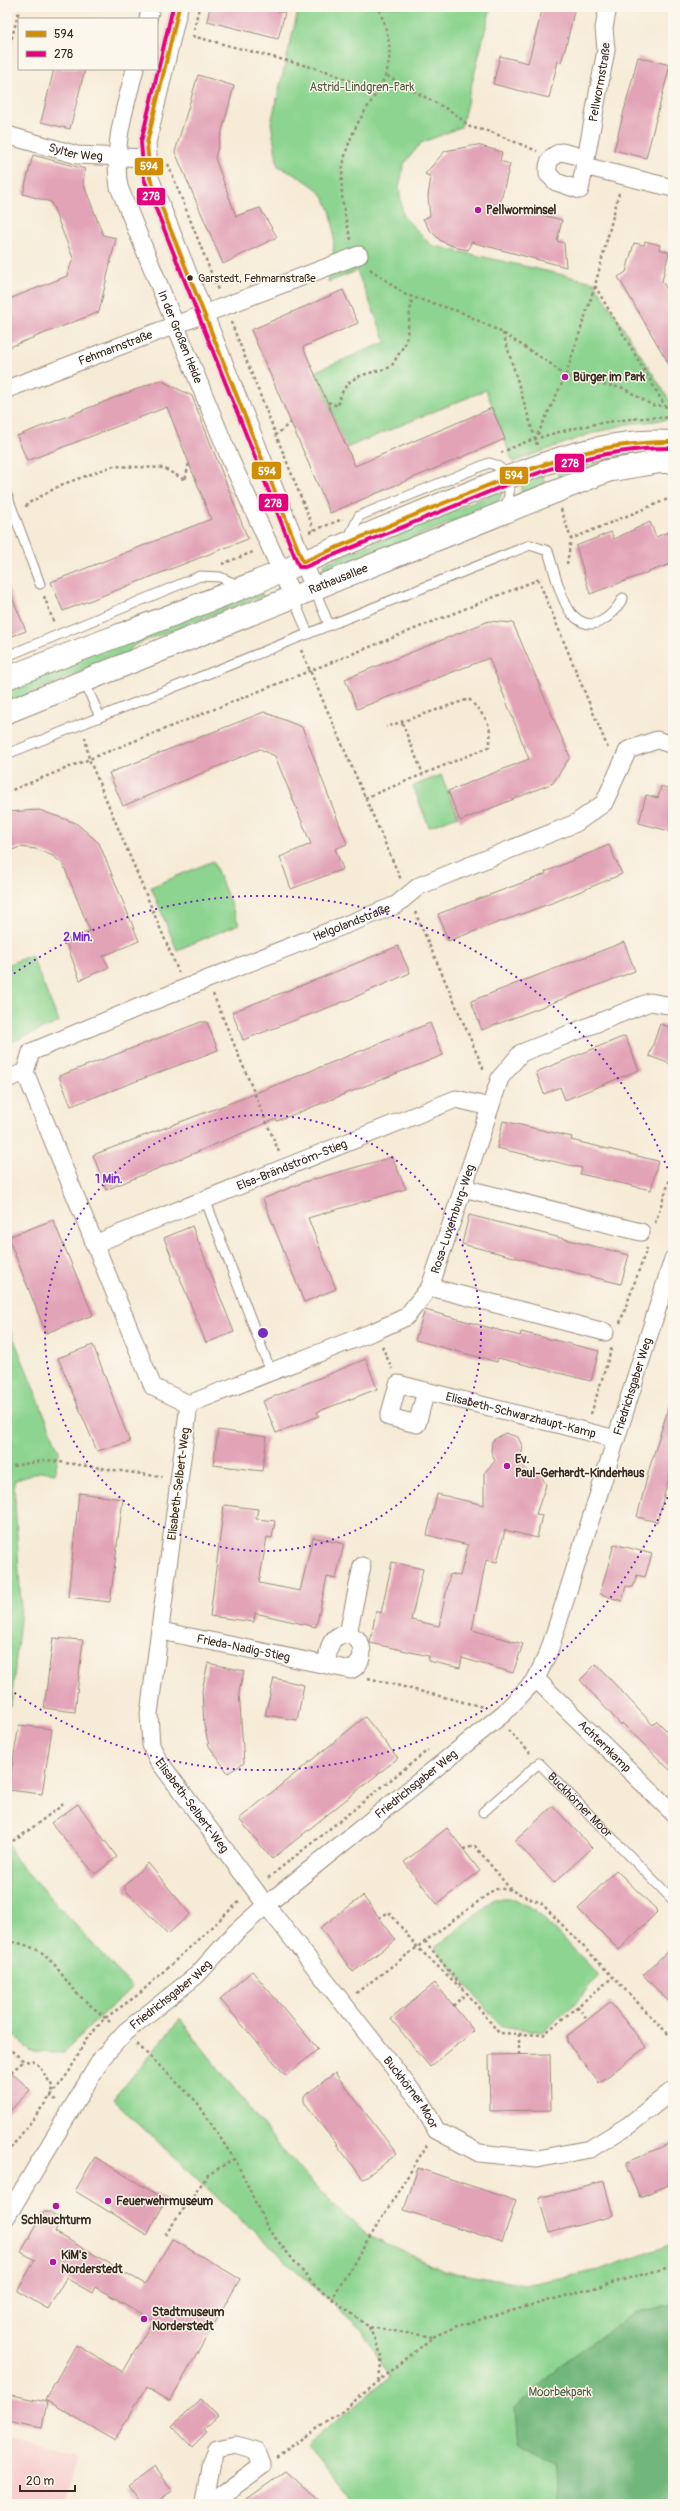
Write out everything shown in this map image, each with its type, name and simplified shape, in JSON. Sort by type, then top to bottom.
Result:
[{"type":"main road","points":[[7,678],[282,571],[346,542],[545,462],[598,447],[660,441],[673,442]]},
{"type":"main road","name":"Rathausallee","points":[[7,712],[607,471],[660,462],[673,462]]},
{"type":"street","points":[[148,18],[151,7]]},
{"type":"street","points":[[179,7],[147,143],[147,158],[150,178],[314,588]]},
{"type":"street","name":"Pellwormstraße","points":[[552,157],[548,167],[551,178],[580,190],[606,50],[604,28],[608,7]]},
{"type":"street","name":"In der Großen Heide","points":[[135,70],[118,136],[116,157],[119,187],[231,461],[293,597]]},
{"type":"street","name":"Sylter Weg","points":[[7,134],[77,155],[147,158]]},
{"type":"street","points":[[552,157],[556,153],[568,152],[585,162],[624,175],[673,188]]},
{"type":"street","name":"Fehmarnstraße","points":[[7,389],[205,315],[359,255]]},
{"type":"street","name":"Helgolandstraße","points":[[25,1072],[31,1052],[207,979],[396,904],[419,886],[576,823],[604,803],[628,750],[657,740],[673,744]]},
{"type":"street","name":"Rosa-Luxemburg-Weg","points":[[189,1404],[375,1331],[406,1316],[430,1287],[500,1078],[521,1053],[650,1002],[673,1006]]},
{"type":"street","points":[[7,1079],[25,1072],[153,1387],[189,1404]]},
{"type":"street","name":"Elsa-Brändström-Stieg","points":[[94,1244],[456,1099],[490,1108]]},
{"type":"street","points":[[463,1188],[648,1234]]},
{"type":"street","name":"Friedrichsgaber Weg","points":[[7,2216],[12,2195],[70,2112],[102,2058],[125,2032],[197,1975],[236,1932],[266,1905],[500,1715],[536,1679],[549,1651],[673,1259]]},
{"type":"street","points":[[430,1287],[612,1334]]},
{"type":"street","points":[[398,1384],[389,1417],[417,1424],[426,1391]]},
{"type":"street","name":"Elisabeth-Schwarzhaupt-Kamp","points":[[398,1384],[616,1439]]},
{"type":"street","name":"Elisabeth-Selbert-Weg","points":[[189,1404],[161,1631],[149,1714],[151,1745],[158,1760],[266,1905]]},
{"type":"street","points":[[348,1634],[362,1566]]},
{"type":"street","name":"Frieda-Nadig-Stieg","points":[[161,1631],[351,1670],[355,1667]]},
{"type":"street","points":[[326,1664],[334,1638],[338,1635],[348,1634],[357,1638],[361,1644],[362,1657],[355,1667]]},
{"type":"street","name":"Achternkamp","points":[[536,1679],[673,1813]]},
{"type":"street","name":"Buckhörner Moor","points":[[266,1905],[423,2105],[436,2130],[479,2153],[537,2159],[590,2149],[629,2125],[673,2090]]},
{"type":"street","points":[[204,2504],[210,2466],[217,2449],[236,2445],[256,2451],[262,2466],[210,2504]]},
{"type":"lane","points":[[500,514],[510,498],[511,491],[506,478]]},
{"type":"lane","points":[[7,495],[40,584]]},
{"type":"lane","points":[[7,754],[530,546],[548,551],[572,614],[581,620],[594,623],[606,620],[614,614],[623,598]]},
{"type":"lane","points":[[7,656],[200,576],[220,577],[241,587]]},
{"type":"lane","points":[[314,588],[330,625]]},
{"type":"lane","points":[[293,597],[308,634]]},
{"type":"lane","points":[[84,681],[100,717]]},
{"type":"lane","points":[[205,1199],[271,1372]]},
{"type":"lane","name":"Buckhörner Moor","points":[[483,1812],[540,1763],[673,1900]]},
{"type":"path","points":[[7,56],[20,7]]},
{"type":"path","points":[[378,7],[386,25],[390,64],[387,76],[378,93],[366,110],[352,137],[345,156],[340,193],[352,244],[366,266],[412,298],[461,312],[503,333],[551,364],[565,377],[623,388],[652,405],[673,407]]},
{"type":"path","points":[[192,36],[326,71],[378,93]]},
{"type":"path","points":[[387,76],[454,113],[470,127],[491,132],[552,157]]},
{"type":"path","points":[[167,163],[314,530]]},
{"type":"path","points":[[535,440],[565,377],[595,286],[624,175]]},
{"type":"path","points":[[595,286],[665,406]]},
{"type":"path","points":[[328,402],[338,406],[340,392],[347,382],[354,377],[391,367],[406,342],[412,298]]},
{"type":"path","points":[[503,333],[535,440],[545,462]]},
{"type":"path","points":[[18,526],[27,504],[77,479],[113,466],[164,468],[185,480],[189,462]]},
{"type":"path","points":[[7,792],[566,568],[571,539],[555,492]]},
{"type":"path","points":[[571,539],[673,497]]},
{"type":"path","points":[[538,580],[618,772]]},
{"type":"path","points":[[40,584],[58,635]]},
{"type":"path","points":[[295,639],[311,670],[365,798],[486,1074],[500,1078]]},
{"type":"path","points":[[365,798],[489,748],[492,732],[483,714],[469,699],[402,723],[386,727]]},
{"type":"path","points":[[402,723],[423,774]]},
{"type":"path","points":[[80,725],[89,759],[185,988]]},
{"type":"path","points":[[207,979],[286,1167]]},
{"type":"path","points":[[593,1434],[587,1425],[612,1334],[673,1170]]},
{"type":"path","points":[[669,1182],[673,1183]]},
{"type":"path","points":[[375,1331],[398,1384]]},
{"type":"path","points":[[7,1467],[46,1460],[180,1479]]},
{"type":"path","points":[[355,1667],[367,1678],[481,1707],[500,1715],[540,1763]]},
{"type":"path","points":[[475,1712],[487,1702]]},
{"type":"path","points":[[7,2153],[69,2072],[84,2041],[104,2019],[139,1994],[254,1889],[432,1746]]},
{"type":"path","points":[[7,1843],[17,1839],[65,1803]]},
{"type":"path","points":[[463,1849],[475,1846],[511,1890]]},
{"type":"path","points":[[343,2003],[495,1889],[511,1890],[542,1903],[673,2039]]},
{"type":"path","points":[[379,1918],[389,1912],[417,1947],[467,1994]]},
{"type":"path","points":[[7,1941],[22,1944],[40,1951],[54,1964],[75,1992],[104,2019],[125,2032],[197,2102],[234,2159],[268,2229],[312,2283],[332,2300],[369,2327],[433,2337]]},
{"type":"path","points":[[425,1941],[499,2034],[543,2035],[613,1977]]},
{"type":"path","points":[[453,2006],[467,1994]]},
{"type":"path","points":[[577,2006],[588,2020]]},
{"type":"path","points":[[519,2055],[520,2034]]},
{"type":"path","points":[[7,2047],[24,2060],[36,2062],[53,2087],[51,2097]]},
{"type":"path","points":[[11,2072],[24,2060]]},
{"type":"path","points":[[51,2097],[70,2112]]},
{"type":"path","points":[[332,2300],[436,2130]]},
{"type":"path","points":[[165,2235],[208,2175],[234,2159]]},
{"type":"path","points":[[262,2466],[314,2433],[433,2337],[457,2326],[673,2266]]},
{"type":"path","points":[[369,2327],[382,2356],[379,2380]]},
{"type":"shaded area","points":[[7,2437],[78,2454],[64,2504],[7,2502]]},
{"type":"green space","name":"Astrid-Lindgren-Park","points":[[299,7],[491,7],[461,127],[421,143],[404,164],[399,187],[403,216],[431,245],[594,282],[670,401],[673,402],[673,419],[627,424],[590,434],[513,462],[486,390],[346,448],[316,371],[386,342],[357,271],[328,282],[333,258],[334,231],[328,206],[322,195],[309,183],[278,166],[271,123]]},
{"type":"green space","points":[[673,448],[560,482],[556,469],[591,458]]},
{"type":"green space","points":[[541,473],[547,488],[519,498],[522,487],[520,481]]},
{"type":"green space","points":[[503,490],[499,500],[492,506],[326,573],[323,566],[328,562]]},
{"type":"green space","points":[[259,586],[263,596],[134,645],[127,653],[7,703],[7,686]]},
{"type":"green space","points":[[441,775],[458,816],[429,827],[413,786]]},
{"type":"green space","points":[[213,861],[239,924],[177,950],[151,887]]},
{"type":"green space","points":[[31,955],[59,1022],[7,1044],[7,965]]},
{"type":"green space","points":[[7,1322],[59,1451],[55,1473],[42,1471],[14,1481],[21,1608],[11,1707],[7,1707]]},
{"type":"green space","points":[[7,1838],[15,1859],[132,1987],[62,2053],[31,2052],[8,2029]]},
{"type":"green space","points":[[495,1899],[515,1899],[535,1910],[599,1975],[579,1999],[542,2032],[501,2026],[435,1948]]},
{"type":"green space","name":"Moorbekpark","points":[[180,2019],[282,2150],[321,2192],[367,2234],[444,2271],[525,2285],[599,2270],[673,2244],[673,2504],[348,2504],[348,2497],[306,2446],[390,2377],[362,2330],[240,2219],[113,2100]]},
{"type":"green space","points":[[673,2305],[673,2504],[552,2504],[557,2467],[519,2448],[516,2408],[559,2366],[636,2312]]},
{"type":"building","points":[[210,7],[263,7],[285,13],[278,39],[207,21]]},
{"type":"building","points":[[543,7],[575,7],[566,46],[561,62],[558,61],[549,98],[493,84],[500,56],[528,63]]},
{"type":"building","points":[[638,57],[670,65],[646,158],[614,150]]},
{"type":"building","points":[[54,70],[85,70],[70,129],[41,122]]},
{"type":"building","points":[[198,75],[234,86],[215,158],[236,216],[260,208],[277,237],[223,264],[175,152]]},
{"type":"building","name":"Pellworminsel","points":[[477,145],[502,152],[500,161],[510,164],[500,204],[562,220],[557,241],[564,243],[566,267],[471,242],[468,250],[458,248],[441,241],[429,229],[423,219],[430,216],[428,196],[431,177],[425,174],[445,151]]},
{"type":"building","points":[[33,155],[85,169],[83,183],[103,235],[116,238],[99,312],[7,348],[7,300],[67,276],[73,258],[51,202],[23,194]]},
{"type":"building","points":[[645,241],[660,245],[659,249],[669,252],[662,281],[673,300],[673,371],[618,277],[626,272],[634,243],[644,245]]},
{"type":"building","points":[[343,290],[358,323],[303,347],[355,466],[492,408],[505,439],[330,513],[251,330]]},
{"type":"building","points":[[160,380],[192,396],[248,539],[63,611],[51,582],[211,519],[167,407],[27,461],[17,436]]},
{"type":"building","points":[[650,522],[656,537],[673,530],[673,563],[590,594],[576,546],[611,532],[614,539]]},
{"type":"building","points":[[7,585],[26,631],[7,638]]},
{"type":"building","points":[[489,621],[513,623],[570,757],[553,783],[460,821],[448,791],[529,759],[489,658],[357,709],[345,679]]},
{"type":"building","points":[[264,712],[302,727],[347,844],[335,849],[343,869],[291,889],[280,857],[311,844],[275,756],[260,749],[123,806],[109,773]]},
{"type":"building","points":[[661,786],[673,790],[673,832],[639,823],[646,795],[658,798]]},
{"type":"building","points":[[39,810],[76,823],[99,843],[139,941],[103,956],[109,967],[80,980],[65,940],[90,931],[63,864],[53,856],[36,849],[20,847],[7,852],[7,812]]},
{"type":"building","points":[[609,845],[622,874],[557,901],[448,941],[438,914],[546,874],[545,872]]},
{"type":"building","points":[[624,942],[635,971],[482,1030],[471,1001]]},
{"type":"building","points":[[398,946],[410,973],[348,1000],[243,1040],[232,1012]]},
{"type":"building","points":[[201,1022],[207,1022],[218,1050],[71,1106],[59,1076]]},
{"type":"building","points":[[430,1023],[443,1055],[277,1121],[276,1119],[106,1190],[93,1155],[241,1099]]},
{"type":"building","points":[[660,1024],[673,1028],[673,1065],[649,1056]]},
{"type":"building","points":[[625,1036],[639,1070],[565,1100],[560,1087],[544,1094],[536,1072]]},
{"type":"building","points":[[503,1121],[572,1137],[571,1140],[658,1161],[651,1190],[580,1174],[582,1168],[497,1148]]},
{"type":"building","points":[[392,1157],[406,1189],[308,1218],[336,1289],[304,1302],[263,1199],[304,1182]]},
{"type":"building","points":[[469,1215],[629,1255],[621,1284],[462,1244]]},
{"type":"building","points":[[53,1220],[93,1315],[46,1333],[8,1237]]},
{"type":"building","points":[[192,1226],[234,1332],[206,1343],[164,1238]]},
{"type":"building","points":[[425,1310],[520,1336],[521,1332],[599,1351],[591,1381],[498,1358],[497,1362],[415,1340]]},
{"type":"building","points":[[93,1345],[130,1442],[97,1451],[58,1358]]},
{"type":"building","points":[[366,1359],[377,1389],[317,1412],[319,1416],[276,1433],[263,1401]]},
{"type":"building","points":[[670,1403],[673,1403],[673,1474],[670,1473],[657,1522],[637,1517],[650,1466]]},
{"type":"building","points":[[218,1430],[267,1437],[262,1471],[213,1465]]},
{"type":"building","points":[[505,1433],[518,1437],[523,1448],[520,1461],[527,1471],[541,1475],[546,1485],[536,1514],[542,1515],[537,1538],[505,1530],[497,1562],[486,1560],[472,1630],[523,1644],[513,1673],[462,1658],[460,1668],[428,1661],[429,1656],[370,1643],[376,1611],[381,1613],[392,1562],[423,1569],[411,1620],[439,1626],[450,1574],[460,1576],[468,1545],[427,1535],[437,1494],[484,1505],[484,1473],[495,1461],[491,1451],[492,1441]]},
{"type":"building","points":[[79,1493],[123,1499],[110,1602],[68,1597]]},
{"type":"building","points":[[224,1505],[258,1509],[256,1519],[275,1521],[272,1538],[267,1537],[259,1583],[300,1591],[313,1537],[344,1544],[336,1579],[327,1577],[316,1627],[255,1613],[254,1622],[210,1616]]},
{"type":"building","points":[[614,1544],[652,1554],[645,1577],[637,1575],[633,1587],[626,1586],[622,1601],[600,1594]]},
{"type":"building","points":[[53,1638],[83,1640],[75,1712],[44,1708]]},
{"type":"building","points":[[208,1663],[244,1671],[239,1692],[244,1763],[228,1773],[209,1746],[204,1725],[202,1690]]},
{"type":"building","points":[[596,1664],[653,1725],[657,1721],[673,1737],[673,1773],[622,1723],[621,1725],[580,1680]]},
{"type":"building","points":[[274,1678],[304,1685],[297,1720],[265,1715]]},
{"type":"building","points":[[365,1717],[398,1758],[272,1859],[239,1819]]},
{"type":"building","points":[[19,1725],[52,1729],[42,1794],[8,1790]]},
{"type":"building","points":[[78,1804],[117,1857],[95,1874],[51,1823]]},
{"type":"building","points":[[553,1806],[592,1848],[554,1883],[515,1841]]},
{"type":"building","points":[[447,1828],[480,1871],[437,1904],[404,1862]]},
{"type":"building","points":[[148,1863],[190,1914],[168,1934],[125,1890],[125,1885]]},
{"type":"building","points":[[616,1870],[658,1911],[619,1950],[578,1909]]},
{"type":"building","points":[[363,1896],[396,1940],[353,1972],[320,1928]]},
{"type":"building","points":[[673,1946],[673,2006],[643,1975]]},
{"type":"building","points":[[252,1971],[318,2049],[286,2076],[220,1999]]},
{"type":"building","points":[[435,1983],[474,2031],[430,2067],[391,2019]]},
{"type":"building","points":[[610,2002],[646,2047],[599,2083],[567,2042],[567,2036]]},
{"type":"building","points":[[550,2054],[551,2110],[490,2111],[489,2055]]},
{"type":"building","points":[[7,2068],[30,2090],[7,2114]]},
{"type":"building","points":[[335,2073],[397,2154],[363,2179],[304,2102],[304,2096]]},
{"type":"building","points":[[673,2142],[673,2183],[640,2197],[627,2168],[627,2162]]},
{"type":"building","points":[[95,2157],[166,2200],[147,2235],[75,2191]]},
{"type":"building","points":[[418,2168],[516,2201],[502,2242],[404,2210]]},
{"type":"building","points":[[604,2181],[613,2216],[549,2233],[539,2198]]},
{"type":"building","points":[[44,2212],[50,2212],[62,2219],[55,2232],[145,2284],[172,2239],[240,2279],[170,2401],[146,2387],[115,2440],[45,2400],[76,2345],[123,2372],[153,2320],[95,2287],[92,2293],[66,2278],[48,2309],[17,2291],[35,2260],[21,2252]]},
{"type":"building","points":[[7,2394],[47,2402],[42,2428],[7,2421]]},
{"type":"building","points":[[201,2399],[218,2416],[204,2429],[207,2432],[192,2447],[172,2426]]},
{"type":"building","points":[[154,2467],[172,2491],[154,2504],[141,2504],[128,2486]]},
{"type":"building","points":[[286,2471],[323,2504],[240,2504]]},
{"type":"transit line","name":"278","points":[[173,7],[141,142],[144,179],[299,567],[305,567],[506,485],[559,466],[586,458],[614,453],[643,449],[673,448]]},
{"type":"transit line","name":"594","points":[[179,7],[147,143],[150,178],[303,562],[504,479],[558,460],[586,452],[614,447],[643,443],[673,442]]},
{"type":"place","name":"Pellworminsel","points":[[478,210]]},
{"type":"place","name":"Garstedt, Fehmarnstraße","points":[[190,278]]},
{"type":"place","name":"Bürger im Park","points":[[565,377]]},
{"type":"place","name":"Ev. Paul-Gerhardt-Kinderhaus","points":[[507,1466]]},
{"type":"place","name":"Feuerwehrmuseum","points":[[108,2201]]},
{"type":"place","name":"Schlauchturm","points":[[56,2206]]},
{"type":"place","name":"KiM's Norderstedt","points":[[53,2262]]},
{"type":"place","name":"Stadtmuseum Norderstedt","points":[[144,2319]]}]
